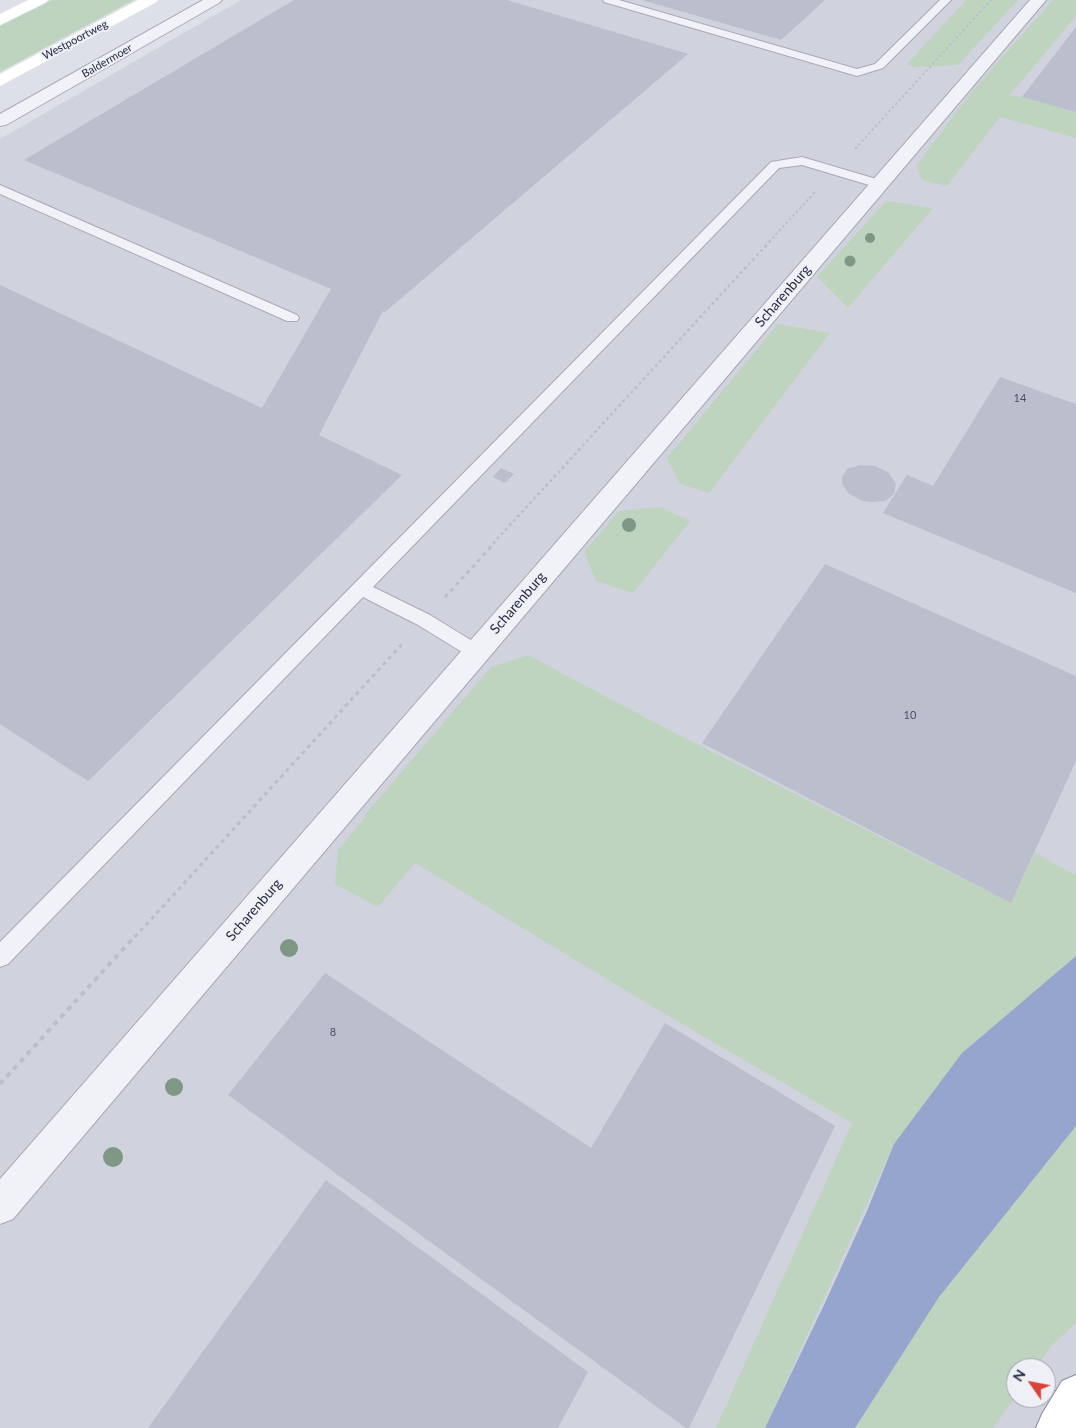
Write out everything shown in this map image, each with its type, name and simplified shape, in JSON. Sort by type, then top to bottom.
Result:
[{"type":"main road","points":[[0,20],[40,0]]},
{"type":"main road","name":"Westpoortweg","points":[[0,81],[150,0]]},
{"type":"main road","points":[[1056,1428],[1076,1394]]},
{"type":"street","name":"Baldermoer","points":[[0,121],[214,0]]},
{"type":"street","name":"Scharenburg","points":[[0,1206],[1038,0]]},
{"type":"lane","points":[[608,0],[857,73],[879,66],[946,0]]},
{"type":"lane","points":[[0,957],[775,165],[802,161],[879,184]]},
{"type":"lane","points":[[0,189],[292,318]]},
{"type":"lane","points":[[361,588],[424,620],[476,652]]},
{"type":"path","points":[[0,1084],[991,0]]},
{"type":"shaded area","points":[[241,0],[1076,0],[1076,1428],[0,1428],[0,139]]},
{"type":"green space","points":[[52,0],[134,0],[0,72],[0,26]]},
{"type":"green space","points":[[966,0],[1018,0],[958,65],[916,67],[907,64]]},
{"type":"green space","points":[[1053,0],[1076,0],[1076,16],[1009,96],[1022,97],[1076,112],[1076,138],[1000,117],[947,186],[922,180],[916,166],[969,95]]},
{"type":"green space","points":[[886,201],[933,208],[848,308],[817,277]]},
{"type":"green space","points":[[778,324],[830,333],[709,493],[680,484],[667,458]]},
{"type":"green space","points":[[661,507],[690,521],[633,593],[596,581],[584,552],[619,511]]},
{"type":"green space","points":[[528,655],[663,727],[1011,903],[1035,853],[1076,875],[1076,956],[962,1053],[894,1144],[765,1428],[716,1428],[852,1123],[653,1007],[415,863],[378,907],[335,884],[338,850],[366,816],[364,816],[491,667]]},
{"type":"green space","points":[[1076,1126],[1076,1323],[1052,1345],[1043,1358],[1006,1358],[1007,1408],[993,1428],[855,1428],[939,1297]]},
{"type":"water","points":[[1076,956],[1076,1126],[939,1297],[855,1428],[765,1428],[867,1211],[894,1144],[962,1053]]},
{"type":"building","points":[[294,0],[507,0],[688,54],[385,312],[383,311],[319,435],[402,475],[88,781],[0,724],[0,285],[262,408],[331,289],[24,160]]},
{"type":"building","points":[[642,0],[825,0],[781,40]]},
{"type":"building","points":[[1076,27],[1076,112],[1022,97]]},
{"type":"building","points":[[1000,377],[1076,404],[1076,593],[883,513],[907,475],[933,486]]},
{"type":"building","points":[[860,465],[875,466],[888,472],[896,484],[894,494],[885,501],[873,502],[863,501],[849,494],[842,484],[842,477],[847,469]]},
{"type":"building","points":[[501,468],[514,474],[505,483],[493,477]]},
{"type":"building","points":[[825,564],[1076,676],[1076,761],[1011,903],[702,743]]},
{"type":"building","points":[[325,973],[591,1148],[665,1023],[835,1126],[689,1428],[686,1428],[228,1095]]},
{"type":"building","points":[[326,1180],[588,1372],[558,1428],[148,1428]]}]
